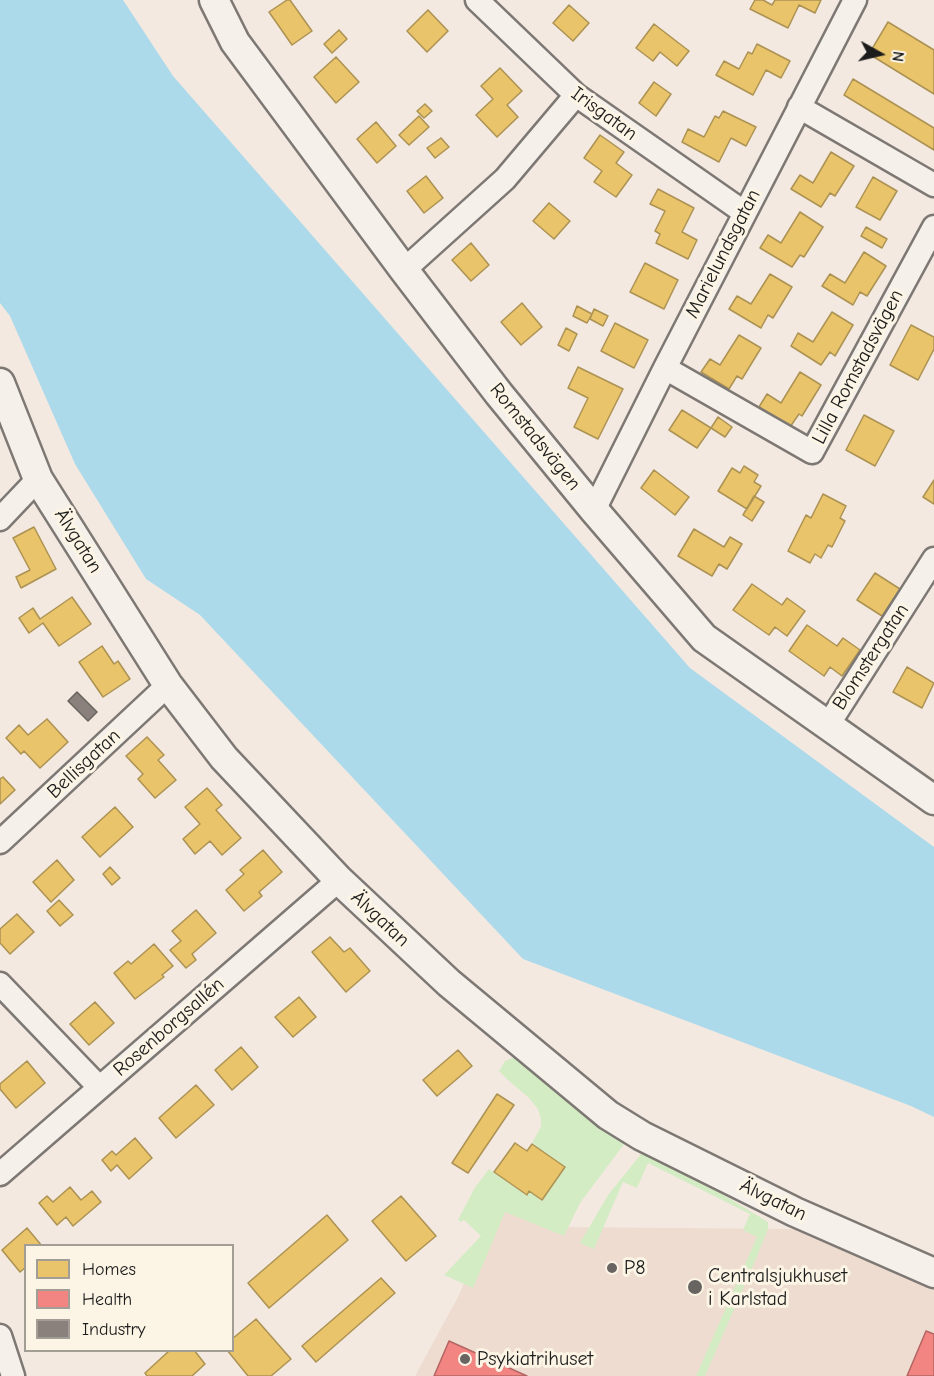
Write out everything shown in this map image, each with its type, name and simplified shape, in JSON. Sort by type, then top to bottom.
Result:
[{"type":"street","name":"Romstadsvägen","points":[[214,0],[235,42],[404,270],[594,510],[704,638],[934,800]]},
{"type":"street","name":"Irisgatan","points":[[477,0],[576,95],[745,213]]},
{"type":"street","name":"Marielundsgatan","points":[[594,510],[855,0]]},
{"type":"street","points":[[404,270],[505,179],[576,95]]},
{"type":"street","points":[[800,107],[934,185]]},
{"type":"street","name":"Lilla Romstadsvägen","points":[[665,368],[812,452],[934,227]]},
{"type":"street","name":"Älvgatan","points":[[0,383],[38,479],[168,685],[224,758],[339,880],[449,982],[608,1115],[642,1136],[795,1212],[934,1273]]},
{"type":"street","points":[[0,519],[38,479]]},
{"type":"street","name":"Blomstergatan","points":[[828,725],[934,560]]},
{"type":"street","name":"Bellisgatan","points":[[0,842],[168,685]]},
{"type":"street","name":"Rosenborgsallén","points":[[0,1173],[339,880]]},
{"type":"street","points":[[0,984],[99,1087]]},
{"type":"street","points":[[0,1336],[13,1376]]},
{"type":"shaded area","name":"Centralsjukhuset i Karlstad","points":[[501,1201],[556,1227],[792,1229],[934,1289],[934,1376],[415,1376],[458,1297]]},
{"type":"green space","points":[[515,1057],[625,1143],[580,1203],[564,1236],[505,1212],[473,1288],[444,1275],[481,1236],[464,1220],[461,1222],[458,1220],[474,1189],[489,1169],[526,1195],[529,1191],[541,1200],[565,1167],[532,1143],[541,1127],[538,1109],[499,1071],[505,1061]]},
{"type":"green space","points":[[642,1153],[722,1194],[768,1222],[768,1229],[750,1273],[705,1376],[696,1376],[757,1237],[743,1230],[750,1214],[648,1163],[637,1188],[623,1182],[594,1249],[580,1243],[608,1195]]},
{"type":"water","points":[[0,0],[123,0],[173,76],[690,668],[934,847],[934,1117],[911,1106],[523,959],[200,615],[146,579],[75,464],[10,316],[0,303]]},
{"type":"building: Homes","points":[[290,0],[312,31],[292,45],[269,12]]},
{"type":"building: Homes","points":[[755,0],[763,0],[772,5],[775,0],[821,0],[815,13],[799,5],[788,28],[750,9]]},
{"type":"building: Homes","points":[[569,5],[589,23],[573,41],[553,23]]},
{"type":"building: Homes","points":[[428,10],[448,31],[427,52],[407,31]]},
{"type":"building: Homes","points":[[888,22],[934,50],[934,94],[869,54]]},
{"type":"building: Homes","points":[[654,24],[689,51],[677,66],[660,52],[653,61],[636,48]]},
{"type":"building: Homes","points":[[339,30],[347,39],[332,53],[324,44]]},
{"type":"building: Homes","points":[[757,44],[790,61],[781,78],[766,70],[753,95],[716,75],[724,61],[739,69],[748,52],[752,54]]},
{"type":"building: Homes","points":[[336,57],[359,82],[336,103],[314,77]]},
{"type":"building: Homes","points":[[500,68],[522,91],[507,105],[518,117],[497,137],[476,115],[493,99],[481,86]]},
{"type":"building: Homes","points":[[853,79],[934,128],[934,150],[844,95]]},
{"type":"building: Homes","points":[[654,82],[671,94],[656,116],[639,103]]},
{"type":"building: Homes","points":[[425,104],[432,111],[424,118],[417,111]]},
{"type":"building: Homes","points":[[723,111],[756,127],[746,146],[731,138],[719,162],[682,142],[688,129],[704,137],[715,116],[719,118]]},
{"type":"building: Homes","points":[[419,116],[429,127],[409,145],[399,135]]},
{"type":"building: Homes","points":[[376,122],[396,146],[377,163],[357,139]]},
{"type":"building: Homes","points":[[600,135],[624,152],[616,163],[632,175],[616,197],[594,182],[602,171],[584,158]]},
{"type":"building: Homes","points":[[441,138],[449,147],[435,158],[427,148]]},
{"type":"building: Homes","points":[[831,152],[854,166],[835,196],[830,193],[821,207],[791,189],[800,175],[813,183]]},
{"type":"building: Homes","points":[[426,176],[443,198],[424,213],[407,191]]},
{"type":"building: Homes","points":[[873,177],[897,191],[880,220],[856,207]]},
{"type":"building: Homes","points":[[658,189],[694,208],[682,232],[697,240],[688,259],[656,243],[660,234],[655,231],[665,211],[650,204]]},
{"type":"building: Homes","points":[[549,203],[570,221],[554,239],[533,221]]},
{"type":"building: Homes","points":[[800,212],[823,227],[804,257],[800,255],[792,267],[760,248],[768,235],[781,243]]},
{"type":"building: Homes","points":[[866,227],[887,239],[882,248],[861,236]]},
{"type":"building: Homes","points":[[471,243],[489,265],[471,281],[452,260]]},
{"type":"building: Homes","points":[[864,252],[886,266],[867,296],[860,292],[853,305],[822,286],[830,274],[845,283]]},
{"type":"building: Homes","points":[[645,263],[678,280],[664,309],[630,292]]},
{"type":"building: Homes","points":[[770,274],[792,287],[773,318],[768,315],[761,328],[729,309],[737,296],[751,304]]},
{"type":"building: Homes","points":[[522,303],[542,327],[521,345],[501,322]]},
{"type":"building: Homes","points":[[577,306],[592,314],[587,323],[573,316]]},
{"type":"building: Homes","points":[[594,309],[608,316],[603,326],[590,319]]},
{"type":"building: Homes","points":[[832,312],[853,325],[835,356],[830,352],[821,365],[791,346],[798,333],[813,342]]},
{"type":"building: Homes","points":[[615,323],[648,340],[634,368],[601,351]]},
{"type":"building: Homes","points":[[911,325],[934,337],[934,349],[918,380],[890,365]]},
{"type":"building: Homes","points":[[566,328],[577,334],[569,351],[558,345]]},
{"type":"building: Homes","points":[[739,335],[761,348],[742,379],[737,376],[729,389],[701,372],[710,359],[720,365]]},
{"type":"building: Homes","points":[[578,367],[623,389],[598,439],[574,427],[588,398],[568,388]]},
{"type":"building: Homes","points":[[800,372],[821,385],[802,416],[799,414],[790,427],[759,407],[767,394],[781,403]]},
{"type":"building: Homes","points":[[682,410],[711,428],[697,448],[669,430]]},
{"type":"building: Homes","points":[[864,415],[894,431],[875,466],[846,450]]},
{"type":"building: Homes","points":[[718,417],[732,427],[725,437],[711,428]]},
{"type":"building: Homes","points":[[744,466],[758,475],[754,482],[761,486],[747,509],[718,491],[732,468],[740,473]]},
{"type":"building: Homes","points":[[654,470],[689,497],[675,515],[641,488]]},
{"type":"building: Homes","points":[[934,480],[934,504],[923,497]]},
{"type":"building: Homes","points":[[823,494],[846,506],[840,518],[845,521],[832,547],[828,545],[821,558],[815,554],[810,563],[788,551],[806,515],[811,518]]},
{"type":"building: Homes","points":[[754,496],[764,502],[752,521],[743,515]]},
{"type":"building: Homes","points":[[34,527],[56,569],[21,588],[16,577],[30,570],[13,538]]},
{"type":"building: Homes","points":[[694,529],[724,547],[730,537],[742,544],[727,569],[719,564],[712,576],[678,556]]},
{"type":"building: Homes","points":[[875,573],[900,589],[882,616],[857,600]]},
{"type":"building: Homes","points":[[752,584],[782,605],[787,598],[805,611],[787,636],[775,627],[769,635],[733,610]]},
{"type":"building: Homes","points":[[72,597],[91,624],[59,646],[43,623],[29,633],[19,618],[33,608],[40,619]]},
{"type":"building: Homes","points":[[807,625],[837,646],[843,638],[860,650],[842,676],[830,667],[824,676],[789,651]]},
{"type":"building: Homes","points":[[102,646],[114,664],[118,661],[130,679],[103,697],[79,662]]},
{"type":"building: Homes","points":[[907,667],[934,683],[922,708],[893,692]]},
{"type":"building: Homes","points":[[47,719],[68,742],[40,768],[24,751],[21,754],[6,738],[19,725],[28,735]]},
{"type":"building: Homes","points":[[147,737],[164,755],[158,760],[176,780],[155,798],[138,779],[143,774],[126,756]]},
{"type":"building: Homes","points":[[3,777],[15,790],[0,804],[0,779]]},
{"type":"building: Homes","points":[[207,788],[222,805],[216,810],[241,838],[222,855],[210,841],[195,854],[183,839],[200,824],[185,807]]},
{"type":"building: Homes","points":[[115,807],[133,827],[100,857],[82,837]]},
{"type":"building: Homes","points":[[263,850],[282,872],[259,892],[262,896],[244,911],[226,890],[244,874],[240,870]]},
{"type":"building: Homes","points":[[57,860],[74,880],[51,902],[33,882]]},
{"type":"building: Homes","points":[[110,867],[120,878],[112,885],[103,874]]},
{"type":"building: Homes","points":[[59,900],[73,915],[60,926],[47,911]]},
{"type":"building: Homes","points":[[196,910],[216,933],[192,954],[196,960],[186,968],[170,950],[181,941],[172,931]]},
{"type":"building: Homes","points":[[17,914],[34,932],[10,954],[0,943],[0,929]]},
{"type":"building: Homes","points":[[330,937],[344,952],[350,948],[370,971],[346,992],[312,952]]},
{"type":"building: Homes","points":[[154,944],[173,966],[162,975],[164,977],[135,999],[114,973],[128,961],[131,964]]},
{"type":"building: Homes","points":[[299,997],[316,1017],[293,1037],[275,1017]]},
{"type":"building: Homes","points":[[95,1002],[114,1023],[89,1045],[70,1024]]},
{"type":"building: Homes","points":[[241,1047],[258,1067],[232,1090],[215,1070]]},
{"type":"building: Homes","points":[[458,1050],[472,1066],[437,1096],[423,1080]]},
{"type":"building: Homes","points":[[27,1061],[45,1083],[16,1108],[0,1089],[0,1084]]},
{"type":"building: Homes","points":[[196,1085],[214,1105],[176,1138],[159,1118]]},
{"type":"building: Homes","points":[[497,1094],[514,1105],[468,1173],[452,1163]]},
{"type":"building: Homes","points":[[135,1138],[152,1158],[129,1179],[117,1165],[111,1171],[102,1160],[112,1151],[116,1155]]},
{"type":"building: Homes","points":[[515,1143],[527,1151],[532,1144],[565,1167],[542,1200],[529,1191],[527,1195],[494,1172]]},
{"type":"building: Homes","points":[[70,1187],[81,1200],[92,1191],[101,1202],[73,1226],[66,1217],[57,1225],[39,1203],[47,1196],[53,1202]]},
{"type":"building: Homes","points":[[401,1196],[436,1236],[406,1261],[372,1221]]},
{"type":"building: Homes","points":[[327,1215],[348,1240],[269,1308],[248,1283]]},
{"type":"building: Homes","points":[[27,1228],[40,1244],[24,1244],[24,1269],[20,1272],[2,1250]]},
{"type":"building: Homes","points":[[381,1278],[395,1293],[316,1362],[302,1346]]},
{"type":"building: Homes","points":[[256,1319],[291,1359],[271,1376],[248,1376],[229,1352],[234,1352],[234,1337]]},
{"type":"building: Homes","points":[[168,1352],[196,1352],[205,1364],[192,1376],[147,1376],[145,1373]]},
{"type":"building: Health","points":[[926,1331],[934,1334],[934,1376],[907,1376]]},
{"type":"building: Health","name":"Psykiatrihuset","points":[[449,1341],[527,1376],[434,1376]]},
{"type":"building: Industry","points":[[77,692],[97,712],[88,721],[68,701]]},
{"type":"place","name":"P8","points":[[612,1268]]},
{"type":"place","name":"Centralsjukhuset i Karlstad","points":[[695,1287]]},
{"type":"place","name":"Psykiatrihuset","points":[[465,1359]]}]
